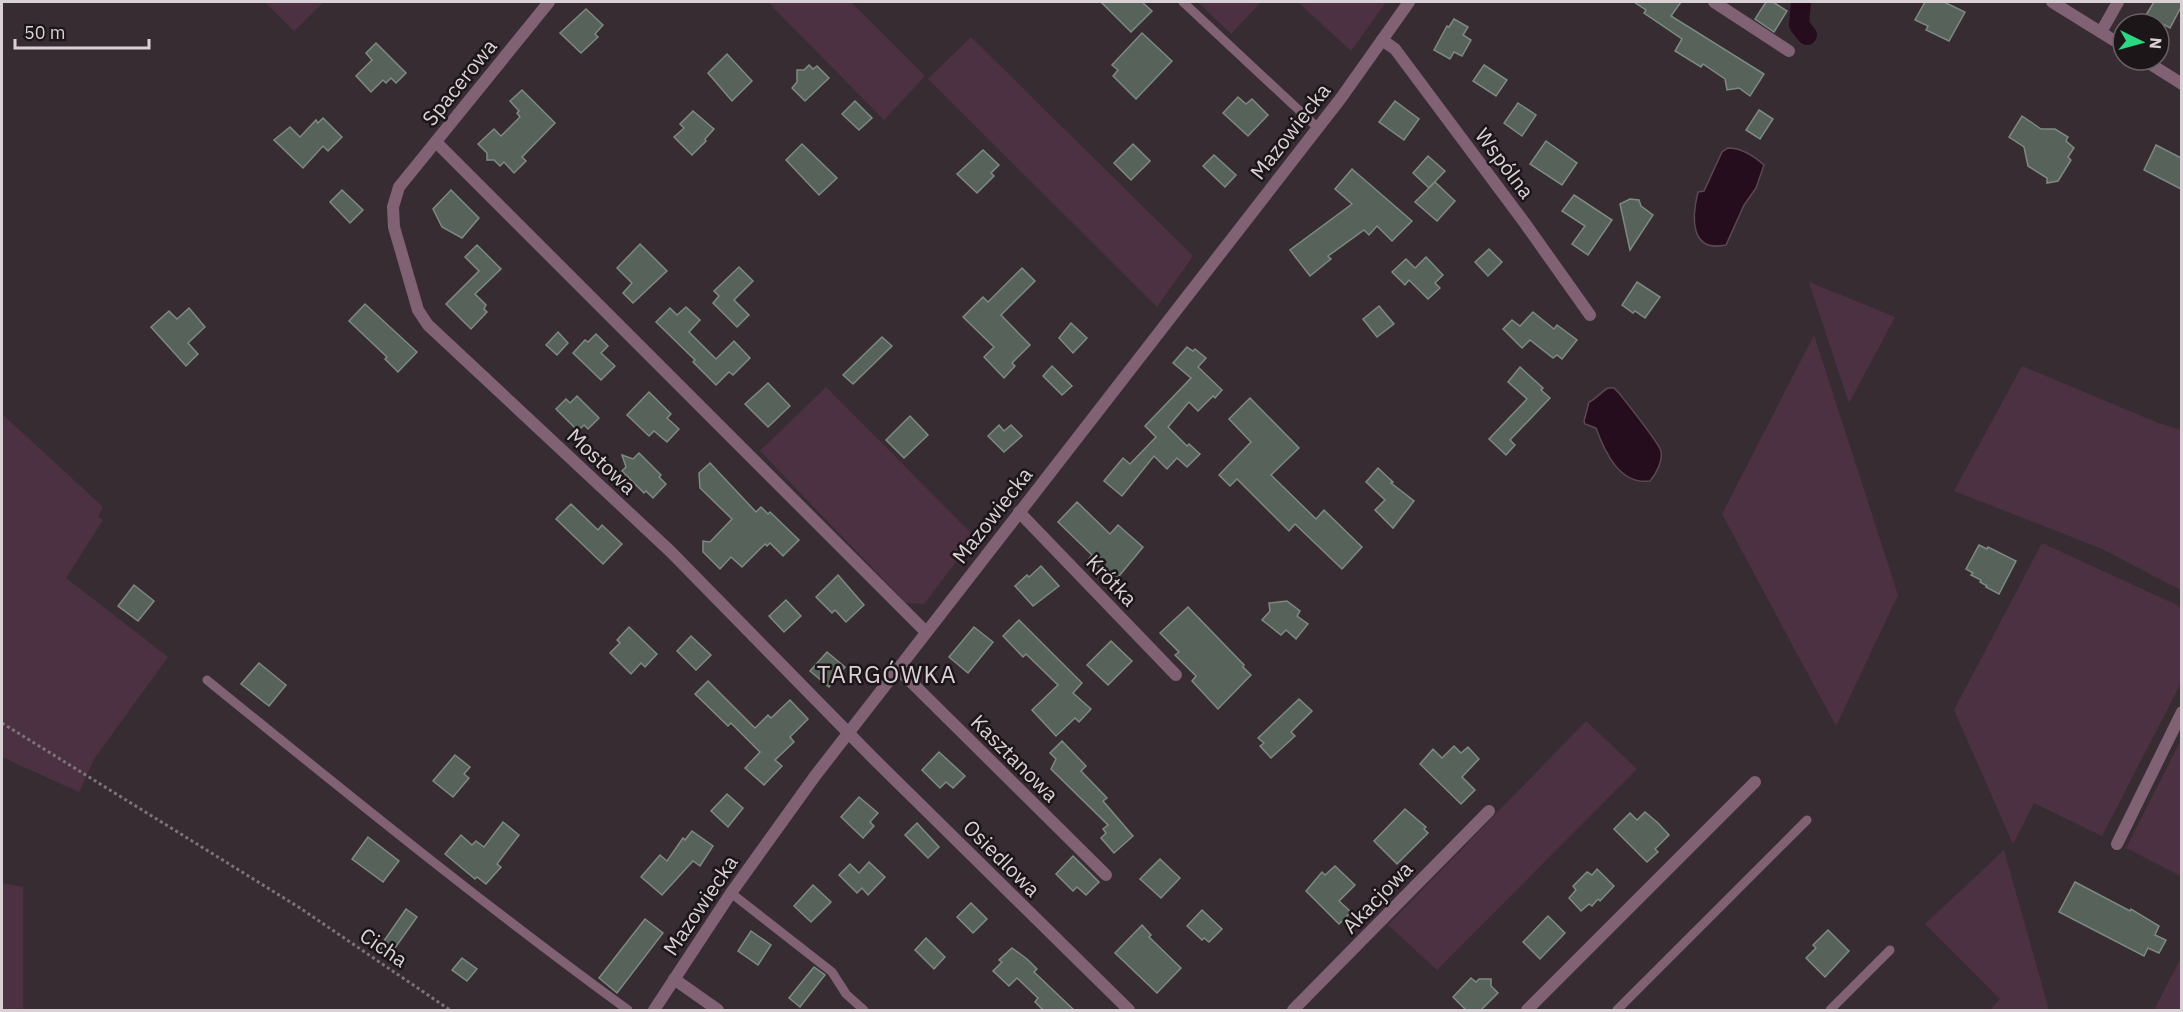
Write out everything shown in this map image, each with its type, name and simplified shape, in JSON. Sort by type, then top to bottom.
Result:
[{"type":"street","name":"Spacerowa","points":[[399,187],[549,2]]},
{"type":"street","name":"Mazowiecka","points":[[654,1011],[782,819],[1318,128],[1409,2]]},
{"type":"street","points":[[1714,2],[1789,51]]},
{"type":"street","points":[[2052,2],[2111,38]]},
{"type":"street","points":[[2101,32],[2118,2]]},
{"type":"street","name":"Wspólna","points":[[1382,40],[1395,50],[1524,222],[1590,315]]},
{"type":"street","points":[[2162,72],[2181,84]]},
{"type":"street","points":[[436,142],[926,632]]},
{"type":"street","name":"Mostowa","points":[[399,187],[393,207],[394,227],[418,310],[428,325],[670,551],[848,733]]},
{"type":"street","name":"Krótka","points":[[1019,512],[1176,675]]},
{"type":"street","name":"Kasztanowa","points":[[898,669],[1106,875]]},
{"type":"street","points":[[2117,844],[2181,712]]},
{"type":"street","name":"Osiedlowa","points":[[848,733],[1129,1011]]},
{"type":"street","points":[[1527,1011],[1755,782]]},
{"type":"street","name":"Akacjowa","points":[[1293,1011],[1489,811]]},
{"type":"street","points":[[674,979],[718,1011]]},
{"type":"lane","points":[[1183,2],[1318,128]]},
{"type":"lane","points":[[207,680],[475,894],[628,1011]]},
{"type":"lane","points":[[1617,1011],[1807,820]]},
{"type":"lane","points":[[731,893],[832,972],[846,994],[864,1011]]},
{"type":"lane","points":[[1830,1011],[1890,950]]},
{"type":"path","name":"Cicha","points":[[2,723],[300,908],[450,1011]]},
{"type":"shaded area","points":[[265,2],[324,2],[294,31]]},
{"type":"shaded area","points":[[768,2],[851,2],[925,76],[884,120]]},
{"type":"shaded area","points":[[1198,2],[1261,2],[1231,34]]},
{"type":"shaded area","points":[[1298,2],[1386,2],[1351,51]]},
{"type":"shaded area","points":[[971,37],[1193,256],[1157,307],[928,79]]},
{"type":"shaded area","points":[[1728,148],[1747,153],[1764,165],[1756,188],[1744,205],[1726,245],[1714,246],[1699,238],[1696,231],[1694,221],[1696,201],[1698,192],[1704,191],[1722,152]]},
{"type":"shaded area","points":[[1809,282],[1895,317],[1849,403]]},
{"type":"shaded area","points":[[1814,335],[1898,595],[1836,726],[1722,514]]},
{"type":"shaded area","points":[[2022,366],[2158,423],[2181,430],[2181,590],[2100,548],[1954,491]]},
{"type":"shaded area","points":[[826,387],[975,537],[924,604],[906,603],[760,451]]},
{"type":"shaded area","points":[[1608,388],[1614,388],[1619,393],[1661,451],[1661,459],[1650,481],[1639,481],[1622,473],[1609,457],[1596,428],[1585,424],[1589,402]]},
{"type":"shaded area","points":[[2,414],[103,507],[98,517],[103,520],[66,578],[168,657],[94,759],[79,792],[2,757]]},
{"type":"shaded area","points":[[2042,543],[2181,607],[2181,683],[2102,836],[2034,803],[2013,844],[1954,710]]},
{"type":"shaded area","points":[[1586,721],[1637,769],[1437,970],[1388,925]]},
{"type":"shaded area","points":[[2181,740],[2181,876],[2126,848]]},
{"type":"shaded area","points":[[2004,850],[2049,1010],[1990,1010],[2000,999],[1925,924]]},
{"type":"shaded area","points":[[2,883],[23,887],[23,1010],[2,1010]]},
{"type":"shaded area","points":[[2181,958],[2181,1010],[2154,1010]]},
{"type":"building","points":[[1101,2],[1142,2],[1152,11],[1131,32]]},
{"type":"building","points":[[1634,2],[1681,2],[1671,16],[1764,74],[1750,96],[1739,88],[1727,90],[1725,79],[1703,64],[1701,67],[1675,51],[1682,39],[1644,13],[1646,10]]},
{"type":"building","points":[[1766,2],[1773,2],[1787,11],[1774,32],[1755,19]]},
{"type":"building","points":[[1925,2],[1944,2],[1965,12],[1949,41],[1926,30],[1928,26],[1915,20]]},
{"type":"building","points":[[2154,2],[2181,2],[2181,7],[2171,26],[2171,12],[2148,12]]},
{"type":"building","points":[[586,9],[603,25],[595,34],[598,37],[581,53],[560,33]]},
{"type":"building","points":[[1454,19],[1468,27],[1463,35],[1471,40],[1462,56],[1454,52],[1450,59],[1434,50],[1447,26],[1449,27]]},
{"type":"building","points":[[1142,33],[1172,61],[1136,99],[1113,76],[1118,70],[1112,65]]},
{"type":"building","points":[[376,43],[406,73],[396,83],[391,78],[386,83],[383,80],[371,92],[356,76],[372,60],[366,53]]},
{"type":"building","points":[[727,54],[752,81],[732,101],[708,73]]},
{"type":"building","points":[[809,65],[813,69],[817,66],[829,78],[805,101],[792,88],[797,82],[797,70],[804,70]]},
{"type":"building","points":[[1484,65],[1507,80],[1496,96],[1473,81]]},
{"type":"building","points":[[522,90],[555,123],[522,157],[526,161],[514,173],[504,162],[500,166],[494,160],[487,160],[487,153],[478,144],[494,129],[501,136],[520,117],[517,113],[519,111],[510,101]]},
{"type":"building","points":[[1238,97],[1246,104],[1252,99],[1268,115],[1248,136],[1223,113]]},
{"type":"building","points":[[855,101],[872,118],[859,130],[842,114]]},
{"type":"building","points":[[1395,101],[1419,119],[1404,140],[1379,122]]},
{"type":"building","points":[[1518,103],[1536,115],[1522,136],[1504,123]]},
{"type":"building","points":[[1759,110],[1773,119],[1760,139],[1746,130]]},
{"type":"building","points":[[693,111],[714,129],[692,155],[674,137],[684,128],[680,124]]},
{"type":"building","points":[[2022,116],[2041,129],[2055,129],[2068,137],[2066,141],[2074,148],[2068,157],[2071,160],[2058,181],[2047,183],[2047,178],[2028,166],[2024,147],[2009,137]]},
{"type":"building","points":[[323,118],[342,137],[328,151],[323,146],[303,168],[274,140],[290,127],[300,137],[316,120],[318,123]]},
{"type":"building","points":[[1546,141],[1577,163],[1562,185],[1530,164]]},
{"type":"building","points":[[802,144],[837,178],[819,195],[786,160]]},
{"type":"building","points":[[1133,144],[1150,161],[1131,180],[1114,163]]},
{"type":"building","points":[[2156,145],[2181,158],[2181,189],[2144,170]]},
{"type":"building","points":[[983,150],[999,165],[991,173],[994,176],[977,193],[957,174]]},
{"type":"building","points":[[1214,155],[1236,175],[1225,187],[1203,166]]},
{"type":"building","points":[[1428,156],[1445,171],[1429,188],[1413,173]]},
{"type":"building","points":[[1352,169],[1412,221],[1392,241],[1377,226],[1369,235],[1364,230],[1328,256],[1331,259],[1310,276],[1290,250],[1352,204],[1335,189]]},
{"type":"building","points":[[1435,182],[1455,201],[1437,221],[1415,202]]},
{"type":"building","points":[[342,190],[363,210],[350,223],[330,202]]},
{"type":"building","points":[[451,190],[479,218],[462,238],[442,227],[433,209]]},
{"type":"building","points":[[1574,195],[1612,220],[1588,255],[1572,244],[1585,226],[1562,211]]},
{"type":"building","points":[[1630,199],[1639,200],[1641,206],[1653,215],[1630,250],[1620,204]]},
{"type":"building","points":[[640,244],[667,271],[633,303],[623,293],[632,283],[617,268]]},
{"type":"building","points":[[477,245],[501,269],[475,294],[486,305],[484,309],[487,312],[471,329],[446,304],[479,271],[465,257]]},
{"type":"building","points":[[1489,249],[1502,262],[1488,276],[1475,262]]},
{"type":"building","points":[[1426,257],[1443,275],[1435,283],[1440,288],[1428,299],[1409,280],[1405,285],[1392,272],[1406,259],[1415,268]]},
{"type":"building","points":[[739,267],[753,281],[734,300],[749,315],[737,327],[713,303],[719,296],[714,291]]},
{"type":"building","points":[[1022,268],[1035,281],[1001,315],[1030,345],[1012,363],[1015,366],[1004,378],[984,357],[994,347],[963,317],[983,297],[988,302]]},
{"type":"building","points":[[1637,282],[1660,297],[1645,318],[1622,305]]},
{"type":"building","points":[[365,304],[417,352],[398,372],[385,359],[387,357],[349,321]]},
{"type":"building","points":[[1379,306],[1394,324],[1377,337],[1363,319]]},
{"type":"building","points":[[686,307],[700,320],[689,332],[716,359],[734,341],[750,358],[733,375],[729,372],[716,385],[693,362],[695,360],[656,322],[670,308],[677,315]]},
{"type":"building","points":[[189,308],[205,327],[188,343],[198,354],[186,366],[151,327],[169,311],[177,319]]},
{"type":"building","points":[[1533,312],[1554,329],[1557,325],[1577,340],[1562,359],[1557,355],[1553,358],[1530,340],[1522,348],[1503,329],[1512,320],[1520,326]]},
{"type":"building","points":[[1071,323],[1087,338],[1073,353],[1059,338]]},
{"type":"building","points":[[558,332],[568,343],[557,355],[546,345]]},
{"type":"building","points":[[596,334],[608,346],[601,353],[615,366],[601,380],[573,353],[585,340],[588,342]]},
{"type":"building","points":[[882,337],[892,346],[853,384],[843,375]]},
{"type":"building","points":[[1187,347],[1193,351],[1195,349],[1206,358],[1198,367],[1222,390],[1198,411],[1189,402],[1168,427],[1187,446],[1189,444],[1200,454],[1187,467],[1177,458],[1167,469],[1154,456],[1122,496],[1104,481],[1123,458],[1130,464],[1156,437],[1145,426],[1191,378],[1173,363]]},
{"type":"building","points":[[1052,366],[1072,386],[1062,395],[1043,376]]},
{"type":"building","points":[[1520,367],[1543,388],[1541,390],[1550,398],[1510,440],[1515,445],[1506,455],[1489,439],[1527,399],[1508,382]]},
{"type":"building","points":[[768,383],[790,406],[768,427],[745,404]]},
{"type":"building","points":[[649,392],[671,414],[667,418],[679,429],[667,442],[654,431],[649,436],[627,415]]},
{"type":"building","points":[[577,396],[599,418],[588,429],[584,425],[578,431],[556,409],[566,399],[570,403]]},
{"type":"building","points":[[1250,398],[1299,448],[1271,475],[1316,519],[1324,510],[1362,547],[1342,569],[1295,524],[1289,531],[1237,479],[1230,486],[1219,475],[1251,442],[1229,419]]},
{"type":"building","points":[[910,416],[928,435],[904,458],[886,440]]},
{"type":"building","points":[[999,425],[1004,431],[1011,425],[1022,436],[1004,452],[988,436]]},
{"type":"building","points":[[639,453],[661,475],[659,477],[666,484],[653,498],[646,491],[644,493],[622,471],[626,467],[622,455],[633,459]]},
{"type":"building","points":[[710,463],[756,512],[761,507],[768,514],[770,512],[799,540],[783,556],[770,543],[767,546],[765,544],[742,567],[731,557],[720,569],[703,552],[703,541],[710,542],[732,519],[700,488],[699,473]]},
{"type":"building","points":[[1378,468],[1393,482],[1391,483],[1414,501],[1393,528],[1375,510],[1385,500],[1366,482]]},
{"type":"building","points":[[1077,502],[1110,534],[1118,525],[1143,547],[1115,581],[1089,559],[1092,555],[1058,522]]},
{"type":"building","points":[[571,504],[598,530],[602,525],[622,544],[603,564],[556,519]]},
{"type":"building","points":[[1979,545],[2016,561],[1999,594],[1986,587],[1980,582],[1981,580],[1971,575],[1973,573],[1966,569]]},
{"type":"building","points":[[1041,566],[1059,586],[1033,606],[1015,586]]},
{"type":"building","points":[[838,575],[864,605],[846,622],[835,610],[832,613],[816,597]]},
{"type":"building","points":[[134,585],[154,601],[138,621],[118,606]]},
{"type":"building","points":[[786,600],[801,616],[784,632],[769,616]]},
{"type":"building","points":[[1287,601],[1300,611],[1297,616],[1308,624],[1296,639],[1286,630],[1281,635],[1262,620],[1270,611],[1269,603]]},
{"type":"building","points":[[1188,607],[1251,675],[1218,709],[1192,681],[1196,676],[1175,655],[1179,652],[1160,633]]},
{"type":"building","points":[[1019,620],[1082,683],[1073,693],[1091,709],[1079,722],[1075,718],[1056,736],[1032,710],[1058,685],[1026,654],[1023,657],[1003,636]]},
{"type":"building","points":[[629,627],[657,654],[645,667],[641,663],[631,674],[610,653],[620,643],[617,640]]},
{"type":"building","points":[[974,627],[993,642],[968,673],[949,657]]},
{"type":"building","points":[[691,636],[711,655],[696,670],[677,651]]},
{"type":"building","points":[[1111,641],[1132,661],[1108,685],[1087,665]]},
{"type":"building","points":[[827,652],[845,667],[829,687],[810,671]]},
{"type":"building","points":[[259,663],[286,685],[269,706],[241,684]]},
{"type":"building","points":[[708,681],[755,728],[768,715],[771,718],[790,700],[808,719],[790,737],[794,742],[775,760],[782,766],[764,785],[745,768],[760,752],[731,723],[728,726],[695,694]]},
{"type":"building","points":[[1299,699],[1312,711],[1291,732],[1295,736],[1271,758],[1260,746],[1264,743],[1258,738]]},
{"type":"building","points":[[1062,741],[1086,766],[1081,771],[1107,798],[1103,801],[1133,836],[1114,853],[1101,838],[1106,833],[1103,829],[1108,825],[1051,769],[1056,759],[1050,753]]},
{"type":"building","points":[[1454,746],[1461,753],[1468,747],[1479,759],[1462,777],[1475,790],[1461,804],[1420,764],[1433,749],[1442,758]]},
{"type":"building","points":[[939,752],[965,776],[953,788],[946,782],[940,788],[922,770]]},
{"type":"building","points":[[455,755],[470,767],[464,774],[469,778],[453,797],[433,781]]},
{"type":"building","points":[[727,794],[743,808],[728,827],[711,811]]},
{"type":"building","points":[[859,797],[878,813],[870,822],[874,826],[863,838],[841,817]]},
{"type":"building","points":[[1405,809],[1426,827],[1424,829],[1428,833],[1397,864],[1374,841]]},
{"type":"building","points":[[1645,812],[1669,835],[1655,849],[1658,852],[1647,862],[1614,829],[1630,813],[1637,820]]},
{"type":"building","points":[[503,822],[519,835],[497,864],[501,867],[486,884],[477,877],[475,879],[445,854],[461,835],[472,845],[476,841],[484,847]]},
{"type":"building","points":[[917,823],[939,847],[928,858],[905,835]]},
{"type":"building","points":[[692,831],[713,846],[700,866],[693,861],[662,895],[641,877],[660,855],[667,861],[683,838],[685,840]]},
{"type":"building","points":[[368,837],[399,861],[383,882],[352,859]]},
{"type":"building","points":[[1073,856],[1099,882],[1086,895],[1077,887],[1073,891],[1056,874]]},
{"type":"building","points":[[1160,859],[1180,878],[1161,898],[1140,879]]},
{"type":"building","points":[[869,862],[885,877],[868,895],[862,888],[857,893],[839,875],[850,864],[859,873]]},
{"type":"building","points":[[1335,866],[1355,885],[1339,901],[1351,912],[1339,924],[1306,891],[1322,872],[1325,875]]},
{"type":"building","points":[[1597,869],[1614,886],[1600,901],[1598,899],[1592,906],[1589,904],[1581,911],[1569,898],[1576,890],[1573,886],[1587,872],[1592,875]]},
{"type":"building","points":[[2075,882],[2130,911],[2131,909],[2159,926],[2155,935],[2166,940],[2159,953],[2148,948],[2144,956],[2059,912]]},
{"type":"building","points":[[813,885],[831,902],[811,922],[794,906]]},
{"type":"building","points":[[971,903],[987,919],[973,933],[957,917]]},
{"type":"building","points":[[406,909],[417,917],[390,955],[379,948]]},
{"type":"building","points":[[1202,910],[1222,929],[1209,942],[1204,938],[1202,940],[1187,926]]},
{"type":"building","points":[[1548,916],[1565,933],[1540,959],[1523,942]]},
{"type":"building","points":[[645,919],[663,933],[617,993],[599,978]]},
{"type":"building","points":[[1142,925],[1151,935],[1149,937],[1181,968],[1157,993],[1115,953]]},
{"type":"building","points":[[1828,930],[1849,951],[1825,977],[1806,958],[1816,948],[1813,945]]},
{"type":"building","points":[[751,931],[771,945],[758,965],[738,951]]},
{"type":"building","points":[[926,938],[945,957],[934,969],[915,950]]},
{"type":"building","points":[[1012,948],[1037,969],[1034,972],[1075,1011],[1044,1011],[1035,1002],[1038,998],[1017,978],[1009,986],[993,971],[1002,962],[999,960]]},
{"type":"building","points":[[462,958],[477,969],[467,981],[452,970]]},
{"type":"building","points":[[814,967],[825,975],[800,1007],[789,998]]},
{"type":"building","points":[[1471,978],[1476,982],[1479,979],[1491,979],[1491,986],[1498,993],[1480,1011],[1467,1011],[1453,997]]},
{"type":"waterway","points":[[1801,2],[1799,25],[1807,35]]},
{"type":"district","name":"TARGÓWKA","points":[[887,674]]}]
